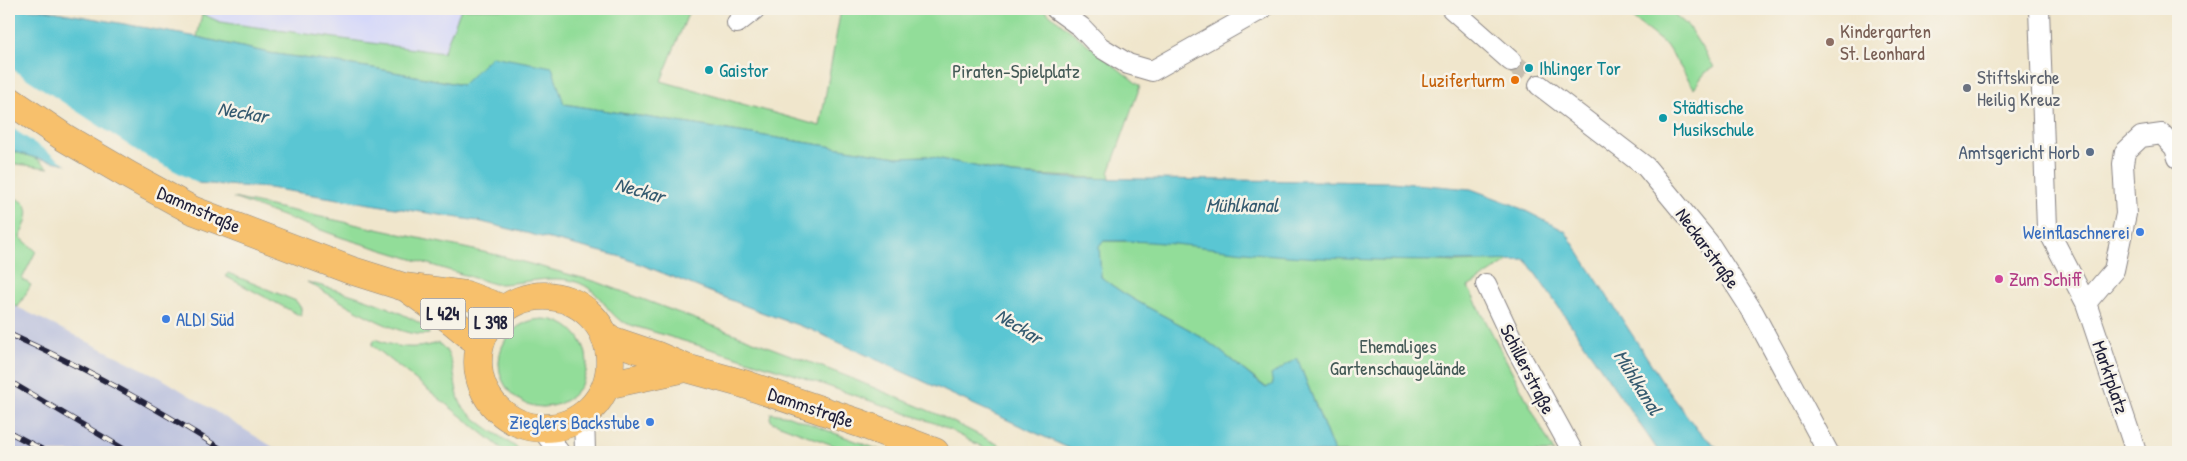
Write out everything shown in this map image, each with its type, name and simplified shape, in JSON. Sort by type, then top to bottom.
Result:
[{"type":"main road","name":"Dammstraße","points":[[9,100],[65,138],[192,210],[350,270],[404,287],[466,295],[504,309]]},
{"type":"main road","name":"Dammstraße","points":[[404,287],[451,320],[480,344]]},
{"type":"main road","name":"L 398","points":[[542,296],[562,299],[580,307],[595,321],[605,338],[610,362],[606,385],[597,402],[584,415],[564,425],[542,429],[522,425],[505,416],[491,402],[481,384],[478,364],[480,344],[489,325],[504,309],[522,300],[542,296]]},
{"type":"main road","name":"Dammstraße","points":[[605,338],[658,356],[686,368],[744,384],[853,421],[935,452]]},
{"type":"main road","name":"Dammstraße","points":[[606,385],[686,368]]},
{"type":"street","points":[[737,23],[755,9]]},
{"type":"street","points":[[1056,9],[1081,28],[1100,48],[1128,64],[1152,71],[1262,9]]},
{"type":"street","points":[[1452,9],[1511,61]]},
{"type":"street","name":"Marktplatz","points":[[2039,9],[2047,228],[2086,303],[2136,452]]},
{"type":"street","name":"Neckarstraße","points":[[1539,85],[1646,167],[1708,242],[1753,312],[1828,452]]},
{"type":"street","points":[[2086,303],[2114,270],[2126,214],[2123,164],[2125,152],[2141,137],[2162,134],[2175,148],[2178,158]]},
{"type":"street","name":"Schillerstraße","points":[[1486,284],[1517,350],[1573,452]]},
{"type":"street","points":[[584,415],[585,452]]},
{"type":"street","points":[[542,429],[559,452]]},
{"type":"shaded area","points":[[175,9],[461,9],[443,53],[219,22],[202,14]]},
{"type":"shaded area","points":[[9,303],[161,378],[281,452],[9,452]]},
{"type":"green space","name":"Ehemaliges Gartenschaugelände","points":[[461,9],[690,9],[661,81],[820,126],[841,9],[1043,9],[1140,86],[1109,173],[1110,178],[1159,242],[1454,262],[1510,260],[1468,287],[1554,452],[1334,452],[1297,358],[1267,388],[1200,336],[1133,299],[1101,277],[1098,246],[1103,241],[1130,241],[1097,178],[1012,174],[927,156],[897,157],[564,104],[373,68],[269,53],[197,37],[202,14],[220,22],[443,53]]},
{"type":"green space","points":[[1633,9],[1668,9],[1688,26],[1714,67],[1705,73],[1694,88],[1666,45],[1626,13]]},
{"type":"green space","points":[[9,150],[36,158],[49,168],[9,163]]},
{"type":"green space","points":[[9,197],[18,199],[26,206],[28,211],[27,217],[20,237],[36,251],[22,279],[31,285],[18,307],[9,303]]},
{"type":"green space","points":[[233,198],[497,255],[597,282],[846,376],[939,415],[1013,452],[992,452],[940,425],[790,373],[627,324],[616,317],[594,292],[579,283],[568,280],[544,279],[494,284],[343,238]]},
{"type":"green space","points":[[228,273],[296,301],[301,308],[301,316],[225,276]]},
{"type":"green space","points":[[307,282],[385,306],[428,328],[429,334],[401,331],[384,324]]},
{"type":"green space","points":[[543,319],[560,323],[574,332],[583,346],[587,363],[583,380],[574,394],[560,403],[543,407],[526,403],[512,394],[503,380],[499,363],[503,346],[512,332],[526,323]]},
{"type":"green space","points":[[375,339],[406,347],[422,347],[438,343],[448,354],[458,396],[465,410],[480,423],[523,452],[506,452],[372,345]]},
{"type":"green space","points":[[771,413],[789,416],[885,452],[851,452],[772,422],[770,418]]},
{"type":"water","points":[[9,9],[46,10],[197,37],[269,53],[373,68],[462,85],[492,56],[552,67],[564,104],[897,157],[927,156],[1012,174],[1067,178],[1392,182],[1471,189],[1514,205],[1565,231],[1668,390],[1699,432],[1723,452],[1659,452],[1526,260],[1407,261],[1318,258],[1149,242],[1103,241],[1099,246],[1101,277],[1133,299],[1200,336],[1266,388],[1273,384],[1271,375],[1297,358],[1334,452],[1077,452],[812,330],[622,257],[478,221],[269,188],[151,180],[36,158],[9,150]]},
{"type":"pier","points":[[9,67],[139,152],[205,187],[150,183],[72,168],[9,126]]},
{"type":"tunnel","points":[[1511,61],[1539,85]]},
{"type":"railway","points":[[9,334],[65,360],[120,389],[226,452]]},
{"type":"railway","points":[[9,381],[129,452]]},
{"type":"railway","points":[[9,432],[47,452]]},
{"type":"place","name":"Kindergarten St. Leonhard","points":[[1830,42]]},
{"type":"place","name":"Ihlinger Tor","points":[[1529,68]]},
{"type":"place","name":"Gaistor","points":[[709,70]]},
{"type":"place","name":"Luziferturm","points":[[1515,80]]},
{"type":"place","name":"Stiftskirche Heilig Kreuz","points":[[1967,88]]},
{"type":"place","name":"Städtische Musikschule","points":[[1663,118]]},
{"type":"place","name":"Amtsgericht Horb","points":[[2090,152]]},
{"type":"place","name":"Weinflaschnerei","points":[[2140,232]]},
{"type":"place","name":"Zum Schiff","points":[[1999,279]]},
{"type":"place","name":"ALDI Süd","points":[[166,319]]},
{"type":"place","name":"Zieglers Backstube","points":[[650,422]]},
{"type":"park label","name":"Piraten-Spielplatz","points":[[1016,71]]},
{"type":"water label","name":"Neckar","points":[[243,112]]},
{"type":"water label","name":"Neckar","points":[[640,190]]},
{"type":"water label","name":"Mühlkanal","points":[[1242,205]]},
{"type":"water label","name":"Neckar","points":[[1019,326]]},
{"type":"water label","name":"Mühlkanal","points":[[1638,382]]}]
